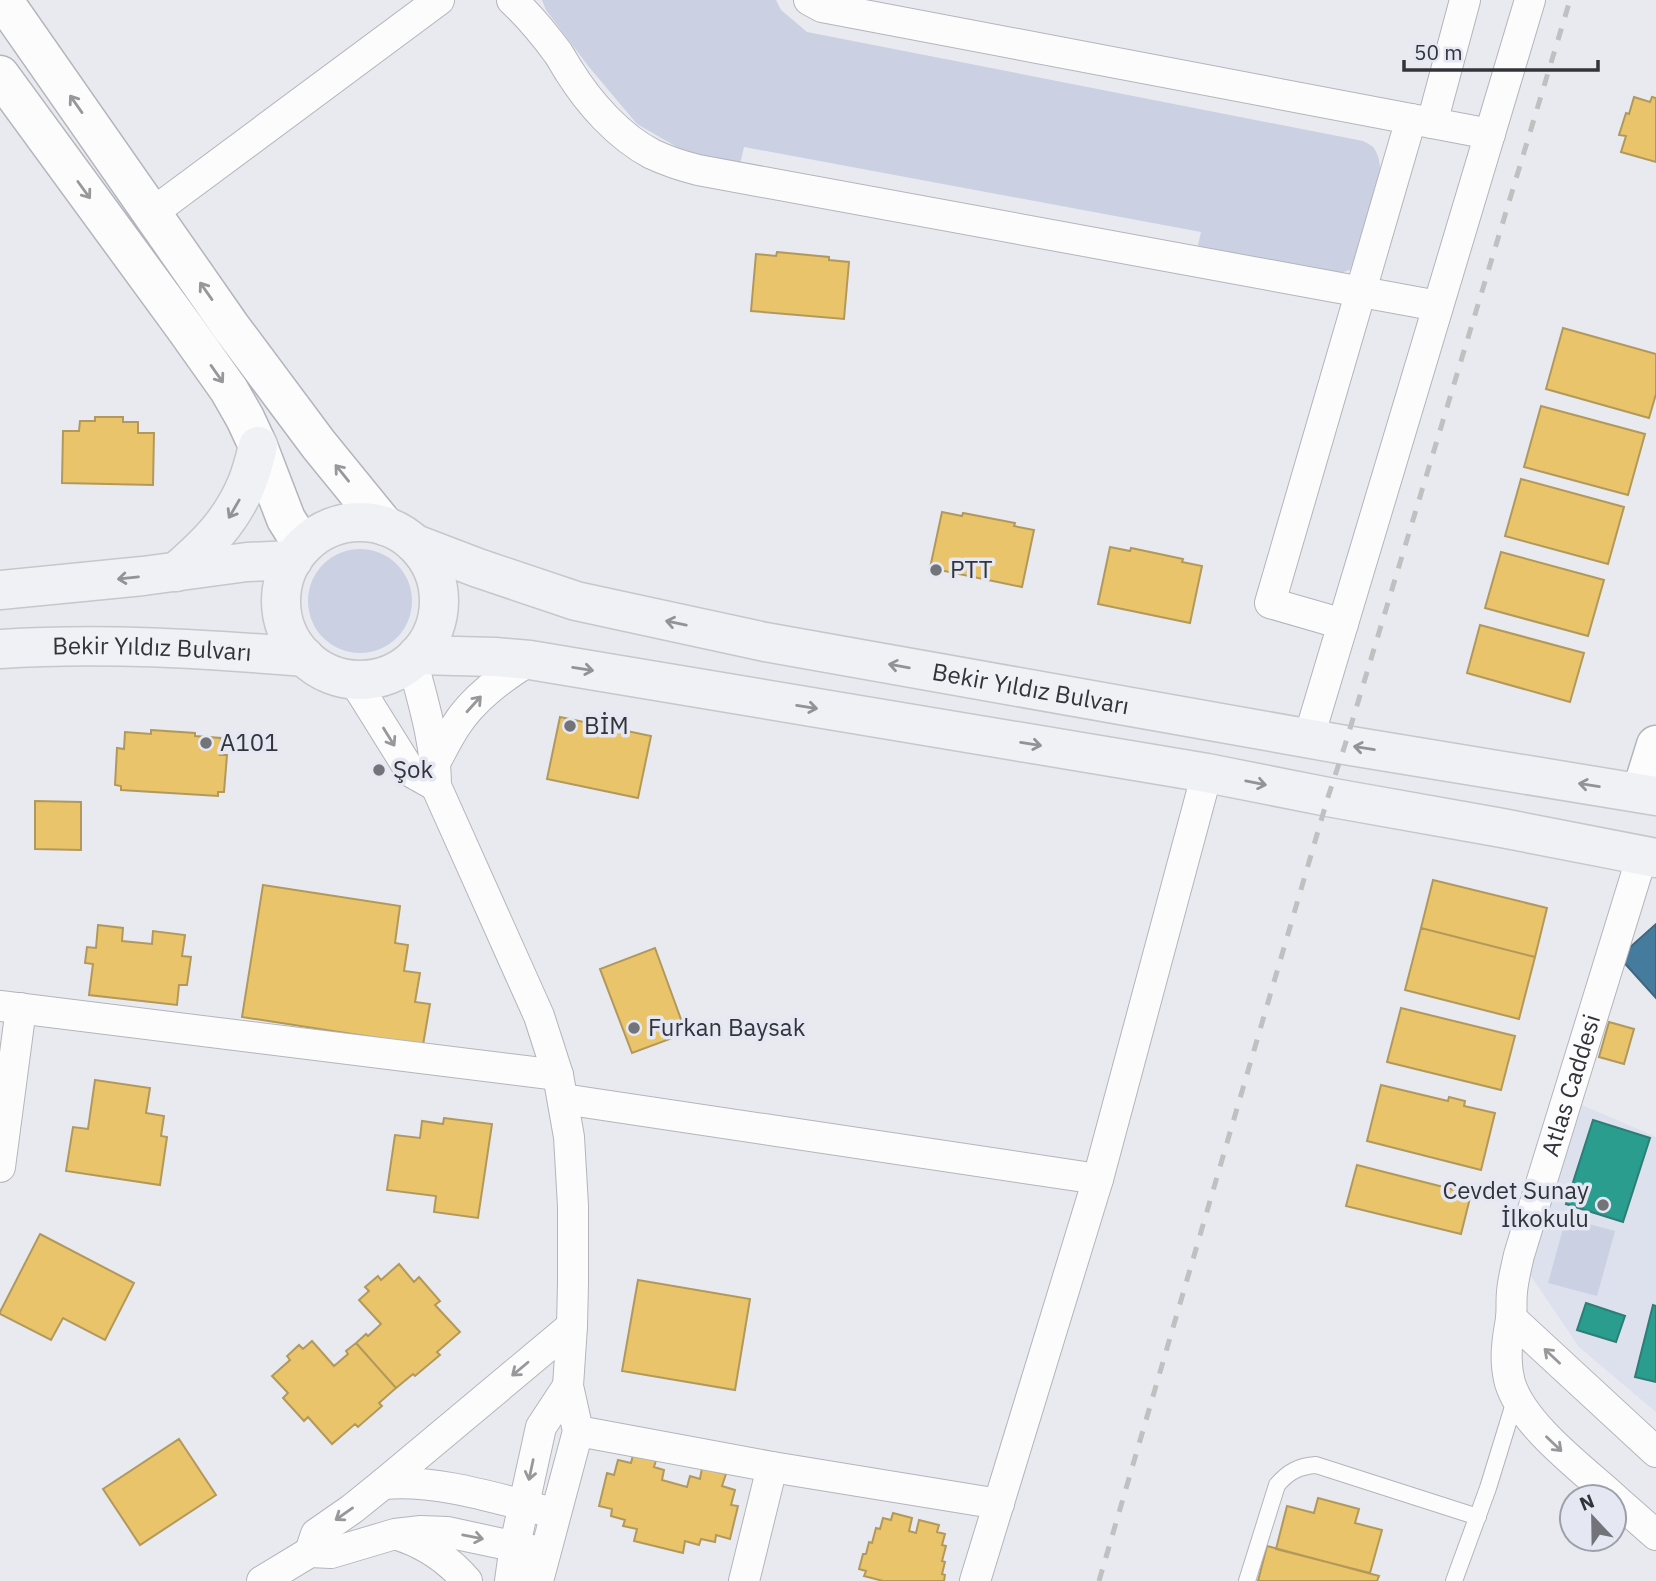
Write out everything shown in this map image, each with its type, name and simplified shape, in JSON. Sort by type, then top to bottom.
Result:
[{"type":"main road","points":[[176,572],[215,536],[228,520],[248,481],[258,446]]},
{"type":"main road","points":[[350,522],[368,522],[400,535],[426,557],[435,573],[439,608],[428,641],[404,666],[371,679],[336,676],[320,668],[305,657],[290,636],[282,611],[285,576],[298,553],[317,535],[350,522]]},
{"type":"main road","name":"Bekir Yıldız Bulvarı","points":[[400,535],[501,576],[576,601],[765,642],[1345,745],[1649,794]]},
{"type":"main road","points":[[0,590],[176,572],[298,553]]},
{"type":"main road","name":"Bekir Yıldız Bulvarı","points":[[0,649],[156,647],[305,657]]},
{"type":"main road","points":[[414,658],[495,657],[530,660],[1207,773],[1649,857]]},
{"type":"street","points":[[4,0],[273,385],[319,445],[400,535]]},
{"type":"street","points":[[152,213],[439,0]]},
{"type":"street","points":[[512,0],[537,26],[560,55],[579,86],[603,114],[630,139],[651,153],[674,163],[698,170],[1438,306]]},
{"type":"street","points":[[809,0],[822,7],[1490,134]]},
{"type":"street","points":[[1343,624],[1270,603],[1360,292],[1465,0]]},
{"type":"street","points":[[1310,737],[1530,0]]},
{"type":"street","points":[[0,75],[229,390],[258,446],[298,553]]},
{"type":"street","points":[[262,1581],[310,1552],[331,1553],[395,1534],[421,1531],[447,1532],[515,1545],[541,1567],[578,1431],[568,1386],[572,1325],[573,1206],[569,1137],[560,1087],[539,1016],[436,773],[414,658]]},
{"type":"street","points":[[436,773],[456,725],[470,708],[506,675],[530,660]]},
{"type":"street","points":[[353,679],[411,772],[436,773]]},
{"type":"street","points":[[1649,794],[1656,745]]},
{"type":"street","points":[[975,1581],[1098,1179],[1207,773]]},
{"type":"street","name":"Atlas Caddesi","points":[[1598,1483],[1552,1442],[1516,1397],[1510,1383],[1507,1334],[1518,1255],[1649,857]]},
{"type":"street","points":[[0,1167],[11,1007],[560,1087],[1098,1179]]},
{"type":"street","points":[[1511,1318],[1656,1452]]},
{"type":"street","points":[[310,1552],[316,1534],[383,1484],[572,1325]]},
{"type":"street","points":[[510,1581],[515,1545],[541,1427],[568,1386]]},
{"type":"street","points":[[578,1431],[772,1467],[999,1504]]},
{"type":"street","points":[[744,1581],[772,1467]]},
{"type":"street","points":[[383,1484],[433,1484],[555,1514]]},
{"type":"street","name":"Atlas Caddesi","points":[[1628,1510],[1656,1535]]},
{"type":"street","points":[[395,1534],[440,1555],[467,1581]]},
{"type":"lane","points":[[1454,1581],[1478,1517],[1516,1397]]},
{"type":"lane","points":[[1247,1581],[1277,1485],[1295,1469],[1316,1465],[1478,1517]]},
{"type":"shaded area","points":[[542,0],[776,0],[781,10],[807,32],[1363,141],[1373,147],[1379,159],[1380,174],[1374,208],[1350,270],[1337,274],[1196,254],[1201,232],[744,147],[739,168],[682,150],[637,124],[589,67],[546,10]]},
{"type":"shaded area","points":[[360,549],[380,553],[397,564],[408,581],[412,601],[408,621],[397,638],[380,649],[360,653],[340,649],[323,638],[312,621],[308,601],[312,581],[323,564],[340,553]]},
{"type":"shaded area","name":"Cevdet Sunay İlkokulu","points":[[1582,1105],[1656,1137],[1656,1412],[1579,1347],[1529,1273]]},
{"type":"shaded area","points":[[1566,1218],[1615,1231],[1597,1296],[1548,1283]]},
{"type":"building: Homes","points":[[1634,97],[1650,102],[1652,97],[1656,98],[1656,162],[1621,152],[1626,136],[1619,135]]},
{"type":"building: Homes","points":[[777,252],[829,257],[829,260],[849,262],[844,319],[751,311],[756,254],[776,256]]},
{"type":"building: Homes","points":[[1563,328],[1656,354],[1656,394],[1649,418],[1546,389]]},
{"type":"building: Homes","points":[[1541,406],[1645,434],[1628,495],[1524,467]]},
{"type":"building: Homes","points":[[95,417],[123,417],[123,422],[138,422],[138,433],[154,433],[153,485],[62,483],[63,431],[79,431],[80,421],[95,421]]},
{"type":"building: Homes","points":[[1521,479],[1624,507],[1608,564],[1505,536]]},
{"type":"building: Homes","points":[[942,512],[962,516],[963,513],[1015,523],[1014,526],[1034,530],[1022,587],[930,568]]},
{"type":"building: Homes","points":[[1110,547],[1130,551],[1131,548],[1183,559],[1182,562],[1202,566],[1190,623],[1098,604]]},
{"type":"building: Homes","points":[[1501,552],[1604,580],[1588,636],[1485,608]]},
{"type":"building: Homes","points":[[1480,625],[1584,653],[1570,702],[1467,673]]},
{"type":"building: Homes","points":[[560,717],[651,736],[638,798],[547,779]]},
{"type":"building: Homes","points":[[151,730],[221,738],[220,755],[227,755],[224,792],[218,792],[218,796],[121,790],[121,786],[115,785],[117,748],[124,749],[125,732],[151,734]]},
{"type":"building: Homes","points":[[35,801],[81,802],[81,850],[35,849]]},
{"type":"building: Homes","points":[[1433,880],[1547,908],[1535,957],[1421,928]]},
{"type":"building: Homes","points":[[263,885],[400,906],[395,943],[408,945],[404,971],[420,973],[415,1002],[430,1004],[423,1045],[242,1017]]},
{"type":"building: Homes","points":[[98,925],[123,928],[122,941],[152,944],[153,931],[185,935],[182,956],[191,957],[187,985],[179,985],[177,1005],[89,995],[93,964],[85,963],[87,947],[96,948]]},
{"type":"building: Homes","points":[[1421,928],[1535,957],[1519,1019],[1405,990]]},
{"type":"building: Homes","points":[[655,948],[686,1033],[632,1053],[600,969]]},
{"type":"building: Homes","points":[[1401,1008],[1515,1036],[1501,1090],[1387,1062]]},
{"type":"building: Homes","points":[[1609,1022],[1634,1029],[1624,1064],[1599,1057]]},
{"type":"building: Homes","points":[[95,1080],[150,1088],[146,1113],[164,1116],[161,1136],[167,1137],[160,1185],[66,1171],[73,1127],[88,1129]]},
{"type":"building: Homes","points":[[1381,1085],[1448,1101],[1449,1097],[1465,1101],[1464,1106],[1495,1113],[1481,1170],[1367,1141]]},
{"type":"building: Homes","points":[[444,1118],[492,1124],[478,1218],[434,1212],[436,1196],[387,1190],[395,1135],[420,1138],[422,1121],[443,1124]]},
{"type":"building: Homes","points":[[1357,1165],[1471,1194],[1461,1234],[1346,1206]]},
{"type":"building: Homes","points":[[40,1234],[134,1283],[105,1340],[63,1318],[51,1340],[0,1314]]},
{"type":"building: Homes","points":[[399,1264],[414,1282],[419,1277],[440,1301],[435,1305],[460,1332],[437,1352],[440,1355],[396,1388],[356,1343],[381,1324],[359,1300],[369,1291],[365,1287],[378,1276],[381,1280]]},
{"type":"building: Homes","points":[[638,1280],[750,1299],[735,1390],[622,1371]]},
{"type":"building: Homes","points":[[312,1341],[334,1366],[356,1343],[396,1388],[379,1403],[382,1406],[358,1427],[355,1424],[332,1444],[308,1417],[304,1421],[283,1398],[288,1393],[272,1376],[290,1360],[287,1356],[299,1345],[303,1349]]},
{"type":"building: Homes","points":[[179,1439],[216,1495],[140,1545],[103,1489]]},
{"type":"building: Homes","points":[[634,1451],[657,1457],[654,1467],[664,1470],[662,1480],[687,1487],[690,1476],[700,1479],[702,1468],[726,1474],[722,1486],[735,1490],[731,1505],[738,1506],[730,1539],[716,1535],[715,1542],[701,1539],[699,1545],[685,1541],[683,1553],[634,1541],[637,1529],[623,1526],[625,1520],[611,1516],[612,1509],[599,1506],[607,1473],[614,1475],[618,1460],[631,1463]]},
{"type":"building: Homes","points":[[1318,1498],[1359,1509],[1355,1523],[1382,1530],[1370,1573],[1276,1549],[1287,1506],[1314,1513]]},
{"type":"building: Homes","points":[[893,1513],[912,1518],[909,1531],[916,1533],[919,1520],[939,1525],[937,1532],[945,1534],[942,1545],[946,1546],[942,1561],[945,1562],[942,1574],[945,1575],[944,1581],[883,1581],[864,1576],[866,1571],[859,1569],[863,1554],[866,1554],[869,1542],[872,1543],[876,1528],[880,1529],[883,1518],[891,1520]]},
{"type":"building: Homes","points":[[1267,1546],[1379,1576],[1377,1581],[1258,1581]]},
{"type":"building: Schools","points":[[1593,1120],[1650,1138],[1623,1222],[1566,1204]]},
{"type":"building: Schools","points":[[1586,1303],[1625,1316],[1616,1342],[1577,1330]]},
{"type":"building: Schools","points":[[1653,1305],[1656,1306],[1656,1382],[1635,1377]]},
{"type":"building: Public","points":[[1656,924],[1656,998],[1619,957]]},
{"type":"railway","points":[[1099,1581],[1328,797],[1570,0]]},
{"type":"place","name":"PTT","points":[[936,570]]},
{"type":"place","name":"BİM","points":[[570,726]]},
{"type":"place","name":"A101","points":[[206,743]]},
{"type":"place","name":"Şok","points":[[379,770]]},
{"type":"place","name":"Furkan Baysak","points":[[634,1028]]},
{"type":"place","name":"Cevdet Sunay İlkokulu","points":[[1603,1205]]}]
